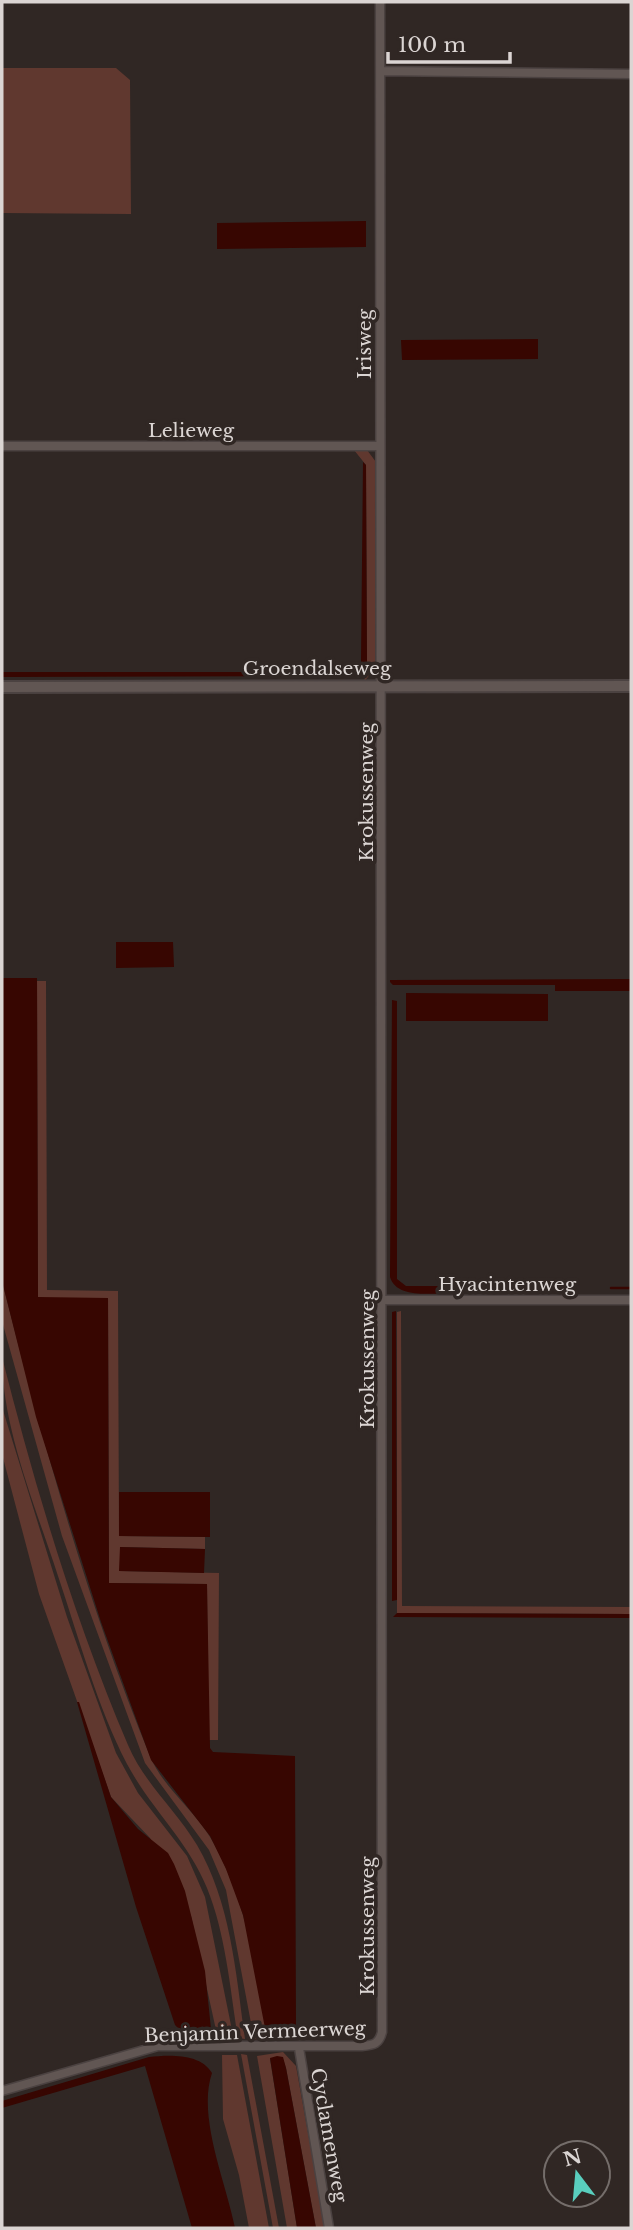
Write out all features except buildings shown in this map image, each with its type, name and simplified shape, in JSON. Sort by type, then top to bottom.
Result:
[{"type":"street","name":"Irisweg","points":[[380,2],[380,686]]},
{"type":"street","points":[[380,71],[631,74]]},
{"type":"street","name":"Lelieweg","points":[[2,446],[379,446]]},
{"type":"street","name":"Krokussenweg","points":[[380,686],[382,2032]]},
{"type":"street","name":"Groendalseweg","points":[[2,687],[631,686]]},
{"type":"street","name":"Hyacintenweg","points":[[382,1300],[631,1300]]},
{"type":"street","name":"Benjamin Vermeerweg","points":[[2,2091],[158,2046],[299,2048],[374,2045],[380,2040],[382,2032]]},
{"type":"street","name":"Cyclamenweg","points":[[299,2048],[329,2228]]},
{"type":"shaded area","points":[[2,68],[116,68],[130,80],[131,214],[2,213]]},
{"type":"shaded area","points":[[366,221],[366,247],[217,249],[217,223]]},
{"type":"shaded area","points":[[538,339],[538,359],[402,360],[401,340]]},
{"type":"shaded area","points":[[354,450],[367,450],[376,462],[375,668],[364,682],[367,664],[366,465]]},
{"type":"shaded area","points":[[363,462],[366,465],[367,664],[361,676],[2,677],[2,672],[358,672],[361,662]]},
{"type":"shaded area","points":[[116,942],[173,942],[174,967],[116,968]]},
{"type":"shaded area","points":[[2,978],[37,978],[38,1297],[108,1298],[109,1583],[207,1584],[210,1748],[213,1752],[295,1756],[296,2032],[286,2033],[265,2028],[243,1915],[226,1869],[210,1836],[151,1760],[101,1622],[36,1417],[2,1281]]},
{"type":"shaded area","points":[[631,979],[631,991],[555,991],[555,985],[393,985],[390,982],[390,980]]},
{"type":"shaded area","points":[[37,981],[46,981],[47,1290],[118,1291],[119,1536],[205,1537],[205,1549],[120,1547],[120,1571],[219,1573],[218,1740],[208,1740],[207,1584],[109,1583],[108,1298],[38,1298]]},
{"type":"shaded area","points":[[406,993],[548,994],[548,1021],[406,1021]]},
{"type":"shaded area","points":[[392,1000],[397,1001],[397,1279],[406,1286],[459,1286],[459,1293],[409,1292],[394,1285],[390,1277]]},
{"type":"shaded area","points":[[2,1281],[50,1462],[106,1640],[155,1767],[210,1837],[233,1884],[255,1962],[267,2040],[254,2039],[226,1890],[209,1850],[145,1763],[62,1536],[2,1321]]},
{"type":"shaded area","points":[[396,1311],[397,1600],[392,1601],[392,1312]]},
{"type":"shaded area","points":[[401,1311],[402,1606],[631,1607],[631,1614],[397,1613],[397,1312]]},
{"type":"shaded area","points":[[2,1357],[57,1553],[128,1745],[151,1784],[197,1845],[218,1891],[235,1964],[245,2039],[238,2038],[223,1943],[207,1888],[190,1855],[127,1764],[98,1695],[14,1440]]},
{"type":"shaded area","points":[[2,1407],[67,1617],[116,1753],[138,1793],[187,1856],[205,1897],[234,2040],[218,2039],[191,1916],[150,1838],[111,1797],[39,1594],[2,1454]]},
{"type":"shaded area","points":[[119,1492],[210,1492],[210,1537],[119,1536]]},
{"type":"shaded area","points":[[120,1547],[205,1549],[204,1573],[119,1571]]},
{"type":"shaded area","points":[[397,1613],[631,1614],[631,1618],[393,1617]]},
{"type":"shaded area","points":[[77,1702],[111,1797],[138,1829],[168,1853],[174,1864],[185,1891],[205,1971],[211,2029],[180,2030],[175,2025],[136,1907]]},
{"type":"shaded area","points":[[283,2052],[296,2066],[325,2228],[316,2228],[286,2068],[283,2059],[270,2059],[297,2228],[287,2228],[257,2056]]},
{"type":"shaded area","points":[[241,2054],[247,2055],[279,2228],[273,2228]]},
{"type":"shaded area","points":[[222,2055],[237,2055],[269,2228],[249,2228],[239,2175],[223,2119]]},
{"type":"shaded area","points":[[175,2056],[192,2059],[207,2066],[212,2073],[208,2090],[210,2129],[235,2228],[192,2228],[145,2066],[2,2108],[2,2101],[149,2057]]},
{"type":"shaded area","points":[[283,2057],[286,2068],[316,2228],[297,2228],[270,2058]]},
{"type":"waterway","points":[[459,1289],[489,1288]]},
{"type":"waterway","points":[[520,1289],[533,1288]]},
{"type":"waterway","points":[[611,1288],[631,1288]]}]
